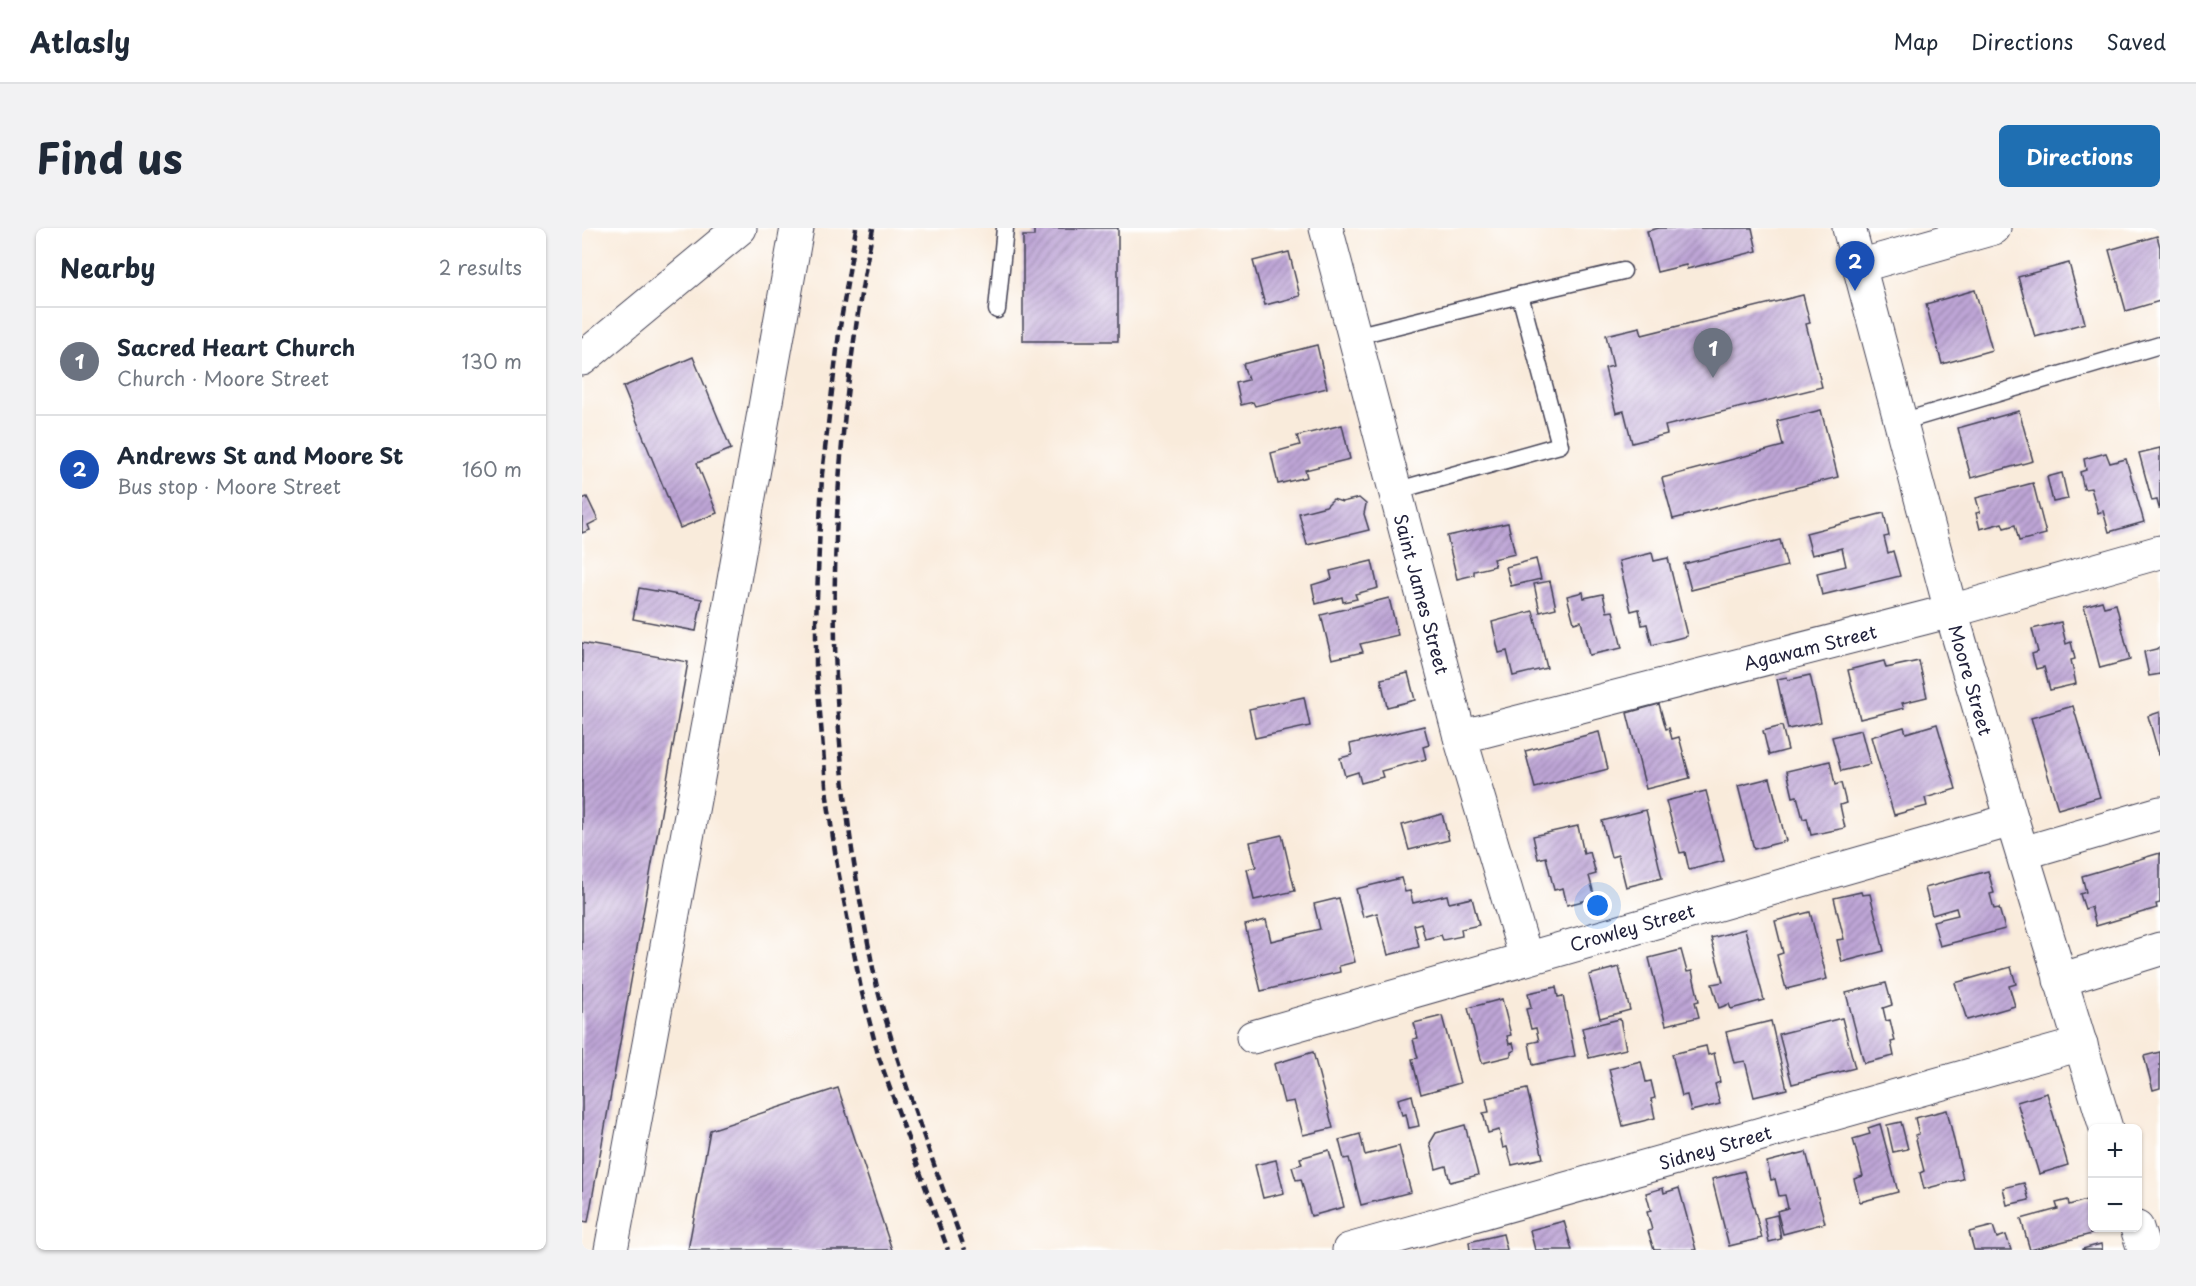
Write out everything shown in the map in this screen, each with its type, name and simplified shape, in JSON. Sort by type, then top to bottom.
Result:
[{"type":"street","points":[[582,359],[740,228]]},
{"type":"street","points":[[611,1250],[721,653],[796,228]]},
{"type":"street","name":"Saint James Street","points":[[1326,228],[1460,736],[1526,958]]},
{"type":"street","name":"Moore Street","points":[[1848,228],[1951,611],[2105,1124]]},
{"type":"street","points":[[1859,266],[1994,228]]},
{"type":"street","name":"Agawam Street","points":[[1460,736],[1951,611],[2160,552]]},
{"type":"street","points":[[2023,853],[2160,813]]},
{"type":"street","name":"Crowley Street","points":[[1253,1037],[2012,820]]},
{"type":"street","points":[[2060,980],[2160,949]]},
{"type":"street","name":"Sidney Street","points":[[1349,1250],[2080,1044]]},
{"type":"street","points":[[2139,1232],[2144,1250]]},
{"type":"lane","points":[[997,310],[1005,228]]},
{"type":"lane","points":[[1355,336],[1623,271]]},
{"type":"lane","points":[[1395,491],[1560,445],[1520,295]]},
{"type":"lane","points":[[1901,422],[2160,345]]},
{"type":"building","points":[[1034,228],[1118,228],[1118,341],[1023,341],[1023,236],[1034,236]]},
{"type":"building","points":[[1659,228],[1752,228],[1757,251],[1687,269],[1686,265],[1657,272],[1647,231]]},
{"type":"building","points":[[2157,236],[2160,247],[2160,301],[2126,311],[2109,250]]},
{"type":"building","points":[[1289,252],[1300,296],[1265,305],[1253,261]]},
{"type":"building","points":[[2069,263],[2085,323],[2035,337],[2018,277]]},
{"type":"building","points":[[1975,290],[1992,350],[1942,364],[1926,304]]},
{"type":"building","points":[[1803,295],[1810,323],[1806,324],[1822,387],[1665,426],[1667,434],[1632,443],[1624,411],[1616,413],[1605,368],[1613,366],[1606,335],[1640,327],[1642,335]]},
{"type":"building","points":[[1317,345],[1327,388],[1255,406],[1253,402],[1241,405],[1236,383],[1248,380],[1243,364]]},
{"type":"building","points":[[693,357],[731,449],[697,463],[717,513],[680,528],[623,387]]},
{"type":"building","points":[[1821,410],[1838,477],[1673,519],[1662,478],[1783,446],[1777,421]]},
{"type":"building","points":[[2019,411],[2033,461],[1971,478],[1958,428]]},
{"type":"building","points":[[1342,425],[1350,459],[1305,470],[1307,477],[1278,484],[1271,453],[1300,445],[1297,436]]},
{"type":"building","points":[[2160,448],[2159,508],[2157,500],[2152,501],[2139,453]]},
{"type":"building","points":[[2106,453],[2110,463],[2126,459],[2144,522],[2109,532],[2103,511],[2098,513],[2091,488],[2084,489],[2080,472],[2086,470],[2084,459]]},
{"type":"building","points":[[2062,473],[2068,499],[2053,502],[2047,477]]},
{"type":"building","points":[[2033,483],[2046,534],[2019,541],[2015,525],[2004,528],[2002,523],[1980,529],[1976,513],[1980,512],[1976,498]]},
{"type":"building","points":[[587,497],[598,520],[588,525],[590,530],[582,533],[582,499]]},
{"type":"building","points":[[1359,498],[1366,504],[1364,514],[1369,530],[1307,545],[1299,513],[1326,506],[1333,499],[1342,502]]},
{"type":"building","points":[[1884,513],[1889,536],[1884,537],[1888,553],[1893,551],[1900,576],[1822,595],[1817,573],[1846,566],[1842,548],[1812,555],[1806,533]]},
{"type":"building","points":[[1508,523],[1515,554],[1493,559],[1495,566],[1474,571],[1474,575],[1457,579],[1447,536]]},
{"type":"building","points":[[1780,540],[1787,566],[1691,590],[1684,564]]},
{"type":"building","points":[[1652,553],[1654,561],[1668,558],[1687,636],[1652,645],[1647,624],[1642,625],[1639,609],[1631,611],[1619,561]]},
{"type":"building","points":[[1536,559],[1541,579],[1511,586],[1506,567]]},
{"type":"building","points":[[1372,561],[1378,588],[1355,594],[1357,599],[1343,602],[1342,597],[1316,604],[1312,585],[1332,579],[1330,571]]},
{"type":"building","points":[[1550,581],[1556,608],[1540,612],[1534,584]]},
{"type":"building","points":[[639,588],[702,599],[696,631],[633,619]]},
{"type":"building","points":[[1583,592],[1584,598],[1603,594],[1607,612],[1613,611],[1622,648],[1589,655],[1581,621],[1574,623],[1567,596]]},
{"type":"building","points":[[1389,598],[1398,635],[1360,644],[1363,652],[1332,659],[1321,615]]},
{"type":"building","points":[[2102,601],[2104,607],[2116,604],[2130,660],[2100,668],[2084,606]]},
{"type":"building","points":[[1533,611],[1547,668],[1513,676],[1507,651],[1499,653],[1492,622]]},
{"type":"building","points":[[2061,622],[2066,644],[2071,642],[2075,659],[2071,660],[2076,684],[2050,690],[2044,667],[2036,669],[2032,654],[2038,652],[2032,629]]},
{"type":"building","points":[[582,643],[688,662],[588,1222],[582,1221]]},
{"type":"building","points":[[2160,648],[2160,674],[2149,676],[2144,652]]},
{"type":"building","points":[[1884,661],[1886,668],[1919,661],[1927,697],[1902,703],[1904,708],[1860,719],[1848,670]]},
{"type":"building","points":[[1408,673],[1415,700],[1387,707],[1381,679]]},
{"type":"building","points":[[1810,675],[1821,722],[1788,729],[1777,679],[1787,677],[1788,680]]},
{"type":"building","points":[[1304,697],[1310,726],[1255,738],[1249,709]]},
{"type":"building","points":[[1659,704],[1666,729],[1669,728],[1672,739],[1679,737],[1690,778],[1646,789],[1627,713]]},
{"type":"building","points":[[2073,706],[2100,797],[2058,809],[2031,718]]},
{"type":"building","points":[[2160,712],[2160,755],[2159,755],[2148,716]]},
{"type":"building","points":[[1937,724],[1956,789],[1925,798],[1927,806],[1894,815],[1871,737],[1904,727],[1906,733]]},
{"type":"building","points":[[1424,726],[1429,745],[1423,747],[1426,759],[1381,771],[1383,777],[1361,783],[1358,772],[1345,776],[1340,758],[1352,755],[1350,744]]},
{"type":"building","points":[[1782,726],[1788,750],[1769,755],[1763,731]]},
{"type":"building","points":[[1861,730],[1870,764],[1841,771],[1832,737]]},
{"type":"building","points":[[1599,732],[1608,769],[1535,788],[1525,751]]},
{"type":"building","points":[[1830,761],[1835,785],[1841,783],[1846,803],[1840,805],[1845,828],[1811,835],[1807,818],[1803,819],[1797,796],[1793,797],[1787,771]]},
{"type":"building","points":[[1770,778],[1786,841],[1754,849],[1738,786]]},
{"type":"building","points":[[1706,791],[1724,861],[1689,870],[1685,852],[1680,853],[1666,801]]},
{"type":"building","points":[[1646,810],[1662,878],[1626,887],[1618,855],[1611,857],[1602,821]]},
{"type":"building","points":[[1442,814],[1449,840],[1409,850],[1402,825]]},
{"type":"building","points":[[1578,826],[1584,854],[1590,852],[1596,874],[1589,876],[1595,898],[1567,905],[1563,888],[1554,890],[1546,857],[1538,859],[1533,836]]},
{"type":"building","points":[[1282,835],[1295,891],[1254,900],[1247,869],[1256,867],[1250,842]]},
{"type":"building","points":[[2160,853],[2160,903],[2156,904],[2157,908],[2096,926],[2091,907],[2085,909],[2080,894],[2086,892],[2082,876]]},
{"type":"building","points":[[1988,871],[1994,893],[1990,894],[1994,909],[1999,908],[2005,929],[1940,946],[1933,921],[1958,915],[1956,908],[1932,915],[1925,888]]},
{"type":"building","points":[[1401,878],[1405,892],[1410,891],[1413,903],[1447,895],[1449,903],[1472,898],[1479,925],[1461,929],[1462,936],[1443,940],[1441,935],[1425,939],[1421,923],[1414,925],[1419,947],[1388,955],[1377,913],[1363,917],[1356,889]]},
{"type":"building","points":[[1861,892],[1862,895],[1870,894],[1884,951],[1842,962],[1837,940],[1844,939],[1834,898]]},
{"type":"building","points":[[1339,898],[1355,962],[1339,966],[1340,972],[1261,991],[1245,925],[1266,920],[1271,941],[1320,929],[1314,904]]},
{"type":"building","points":[[1810,912],[1827,979],[1786,989],[1777,955],[1783,953],[1775,921]]},
{"type":"building","points":[[1745,929],[1764,1000],[1731,1009],[1729,1004],[1719,1008],[1712,984],[1723,982],[1711,938]]},
{"type":"building","points":[[1681,950],[1687,972],[1692,971],[1699,1001],[1695,1002],[1699,1017],[1666,1025],[1649,958]]},
{"type":"building","points":[[1619,967],[1630,1010],[1600,1018],[1589,975]]},
{"type":"building","points":[[2011,967],[2016,984],[2009,986],[2015,1006],[1967,1020],[1955,983]]},
{"type":"building","points":[[1886,983],[1892,1005],[1883,1008],[1886,1021],[1890,1020],[1895,1041],[1891,1042],[1894,1056],[1864,1063],[1846,993]]},
{"type":"building","points":[[1556,987],[1558,997],[1563,996],[1575,1056],[1533,1065],[1529,1043],[1539,1041],[1536,1028],[1531,1029],[1526,1009],[1531,1008],[1528,993]]},
{"type":"building","points":[[1502,999],[1511,1035],[1507,1036],[1509,1044],[1513,1043],[1515,1050],[1511,1052],[1511,1056],[1482,1063],[1468,1008]]},
{"type":"building","points":[[1442,1016],[1460,1083],[1421,1094],[1412,1059],[1418,1058],[1413,1039],[1418,1038],[1414,1023]]},
{"type":"building","points":[[1842,1018],[1855,1068],[1792,1084],[1779,1034]]},
{"type":"building","points":[[1620,1019],[1626,1049],[1589,1058],[1582,1028]]},
{"type":"building","points":[[1771,1021],[1787,1089],[1754,1097],[1745,1061],[1734,1063],[1726,1032]]},
{"type":"building","points":[[1706,1046],[1708,1055],[1714,1053],[1720,1082],[1715,1084],[1720,1104],[1691,1111],[1687,1095],[1682,1096],[1672,1054]]},
{"type":"building","points":[[1313,1052],[1333,1128],[1303,1135],[1294,1101],[1284,1103],[1274,1064]]},
{"type":"building","points":[[2160,1052],[2160,1088],[2153,1090],[2144,1056]]},
{"type":"building","points":[[1641,1061],[1646,1082],[1651,1081],[1655,1098],[1651,1099],[1655,1118],[1623,1126],[1609,1069]]},
{"type":"building","points":[[838,1088],[892,1250],[688,1250],[710,1130]]},
{"type":"building","points":[[1527,1089],[1543,1158],[1512,1165],[1507,1147],[1503,1148],[1499,1130],[1488,1133],[1483,1113],[1489,1112],[1486,1098]]},
{"type":"building","points":[[2047,1093],[2068,1165],[2039,1174],[2017,1102]]},
{"type":"building","points":[[1412,1095],[1419,1126],[1409,1128],[1406,1114],[1402,1115],[1398,1099]]},
{"type":"building","points":[[1947,1110],[1963,1179],[1924,1189],[1920,1173],[1924,1171],[1915,1135],[1919,1134],[1915,1118]]},
{"type":"building","points":[[1901,1122],[1908,1149],[1893,1152],[1887,1125]]},
{"type":"building","points":[[1880,1124],[1898,1192],[1860,1202],[1854,1179],[1863,1176],[1853,1139],[1870,1134],[1868,1128]]},
{"type":"building","points":[[1465,1125],[1478,1175],[1450,1182],[1446,1166],[1436,1169],[1430,1143],[1436,1133]]},
{"type":"building","points":[[1360,1134],[1365,1155],[1399,1146],[1411,1192],[1361,1205],[1349,1158],[1344,1159],[1339,1140]]},
{"type":"building","points":[[1329,1150],[1344,1207],[1311,1216],[1301,1179],[1296,1180],[1292,1167],[1302,1164],[1300,1158]]},
{"type":"building","points":[[1806,1152],[1825,1223],[1783,1234],[1777,1211],[1788,1208],[1785,1195],[1779,1196],[1775,1179],[1771,1180],[1767,1162]]},
{"type":"building","points":[[1276,1160],[1284,1193],[1263,1198],[1255,1165]]},
{"type":"building","points":[[1744,1171],[1762,1238],[1729,1246],[1712,1179]]},
{"type":"building","points":[[2024,1183],[2029,1200],[2007,1205],[2003,1188]]},
{"type":"building","points":[[1663,1188],[1664,1193],[1679,1188],[1696,1250],[1654,1250],[1648,1231],[1652,1230],[1647,1212],[1651,1211],[1646,1193]]},
{"type":"building","points":[[2068,1200],[2069,1205],[2088,1200],[2088,1232],[2099,1232],[2030,1250],[2021,1219],[2058,1209],[2056,1203]]},
{"type":"building","points":[[1777,1215],[1781,1239],[1769,1242],[1764,1218]]},
{"type":"building","points":[[1564,1221],[1572,1250],[1535,1250],[1530,1230]]},
{"type":"building","points":[[1993,1226],[1997,1238],[2006,1235],[2011,1250],[1974,1250],[1969,1232]]},
{"type":"building","points":[[1503,1234],[1507,1250],[1470,1250],[1469,1242]]},
{"type":"building","points":[[2101,1244],[2102,1250],[2082,1250],[2082,1249]]},
{"type":"railway","points":[[856,228],[839,333],[822,474],[816,665],[827,797],[837,865],[861,989],[879,1058],[948,1250]]},
{"type":"railway","points":[[873,228],[858,312],[839,481],[835,566],[835,651],[839,736],[848,820],[877,987],[907,1087],[965,1250]]},
{"type":"place","name":"Andrews St and Moore St","points":[[1855,291]]},
{"type":"place","name":"Sacred Heart Church","points":[[1713,378]]}]
